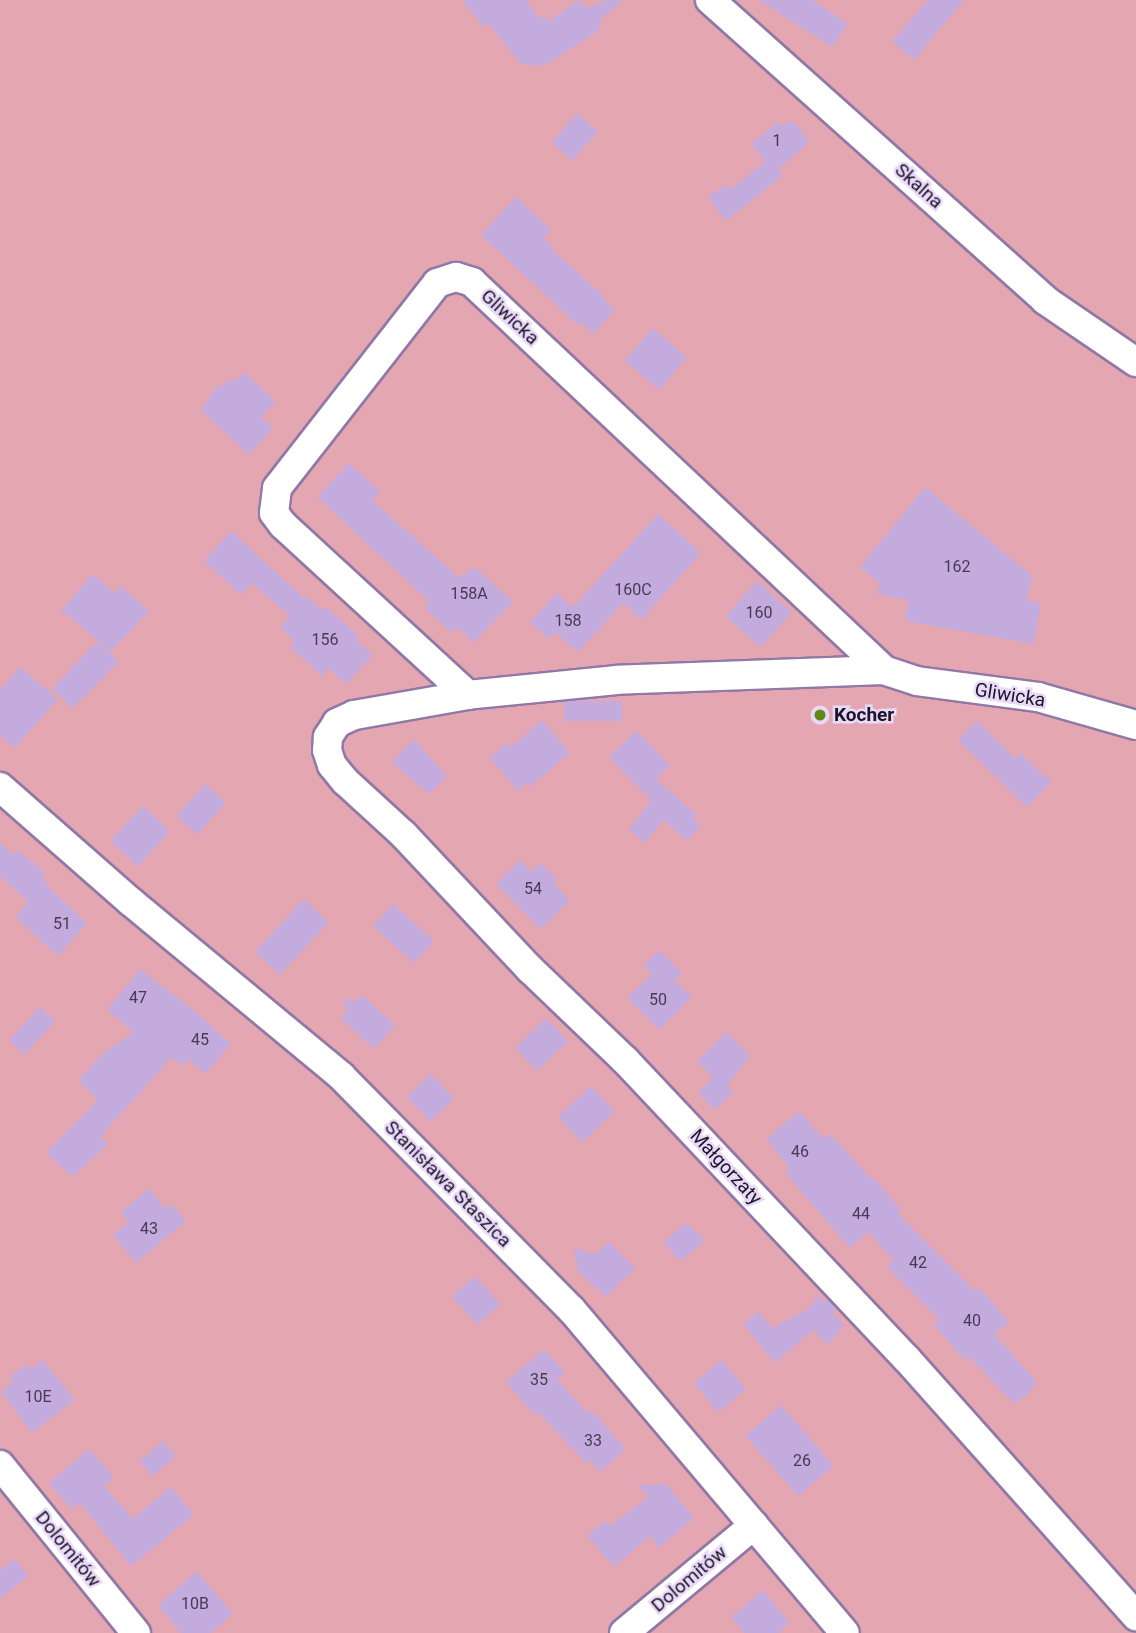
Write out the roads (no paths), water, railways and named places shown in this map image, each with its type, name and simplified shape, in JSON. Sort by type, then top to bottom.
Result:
[{"type":"street","name":"Skalna","points":[[710,0],[1045,300],[1136,362]]},
{"type":"street","name":"Gliwicka","points":[[468,695],[283,525],[274,513],[277,488],[437,283],[456,277],[472,282],[884,670]]},
{"type":"street","name":"Gliwicka","points":[[337,723],[355,715],[468,695],[617,680],[884,670],[917,681],[1038,697],[1136,725]]},
{"type":"street","name":"Małgorzaty","points":[[337,723],[328,737],[327,750],[332,765],[345,781],[404,835],[530,969],[625,1060],[859,1308],[1136,1616]]},
{"type":"street","name":"Stanisława Staszica","points":[[0,787],[131,902],[341,1076],[571,1309],[845,1633]]},
{"type":"street","name":"Dolomitów","points":[[0,1465],[136,1633]]},
{"type":"street","name":"Dolomitów","points":[[624,1633],[754,1525]]},
{"type":"place","name":"Kocher","points":[[820,715]]}]
